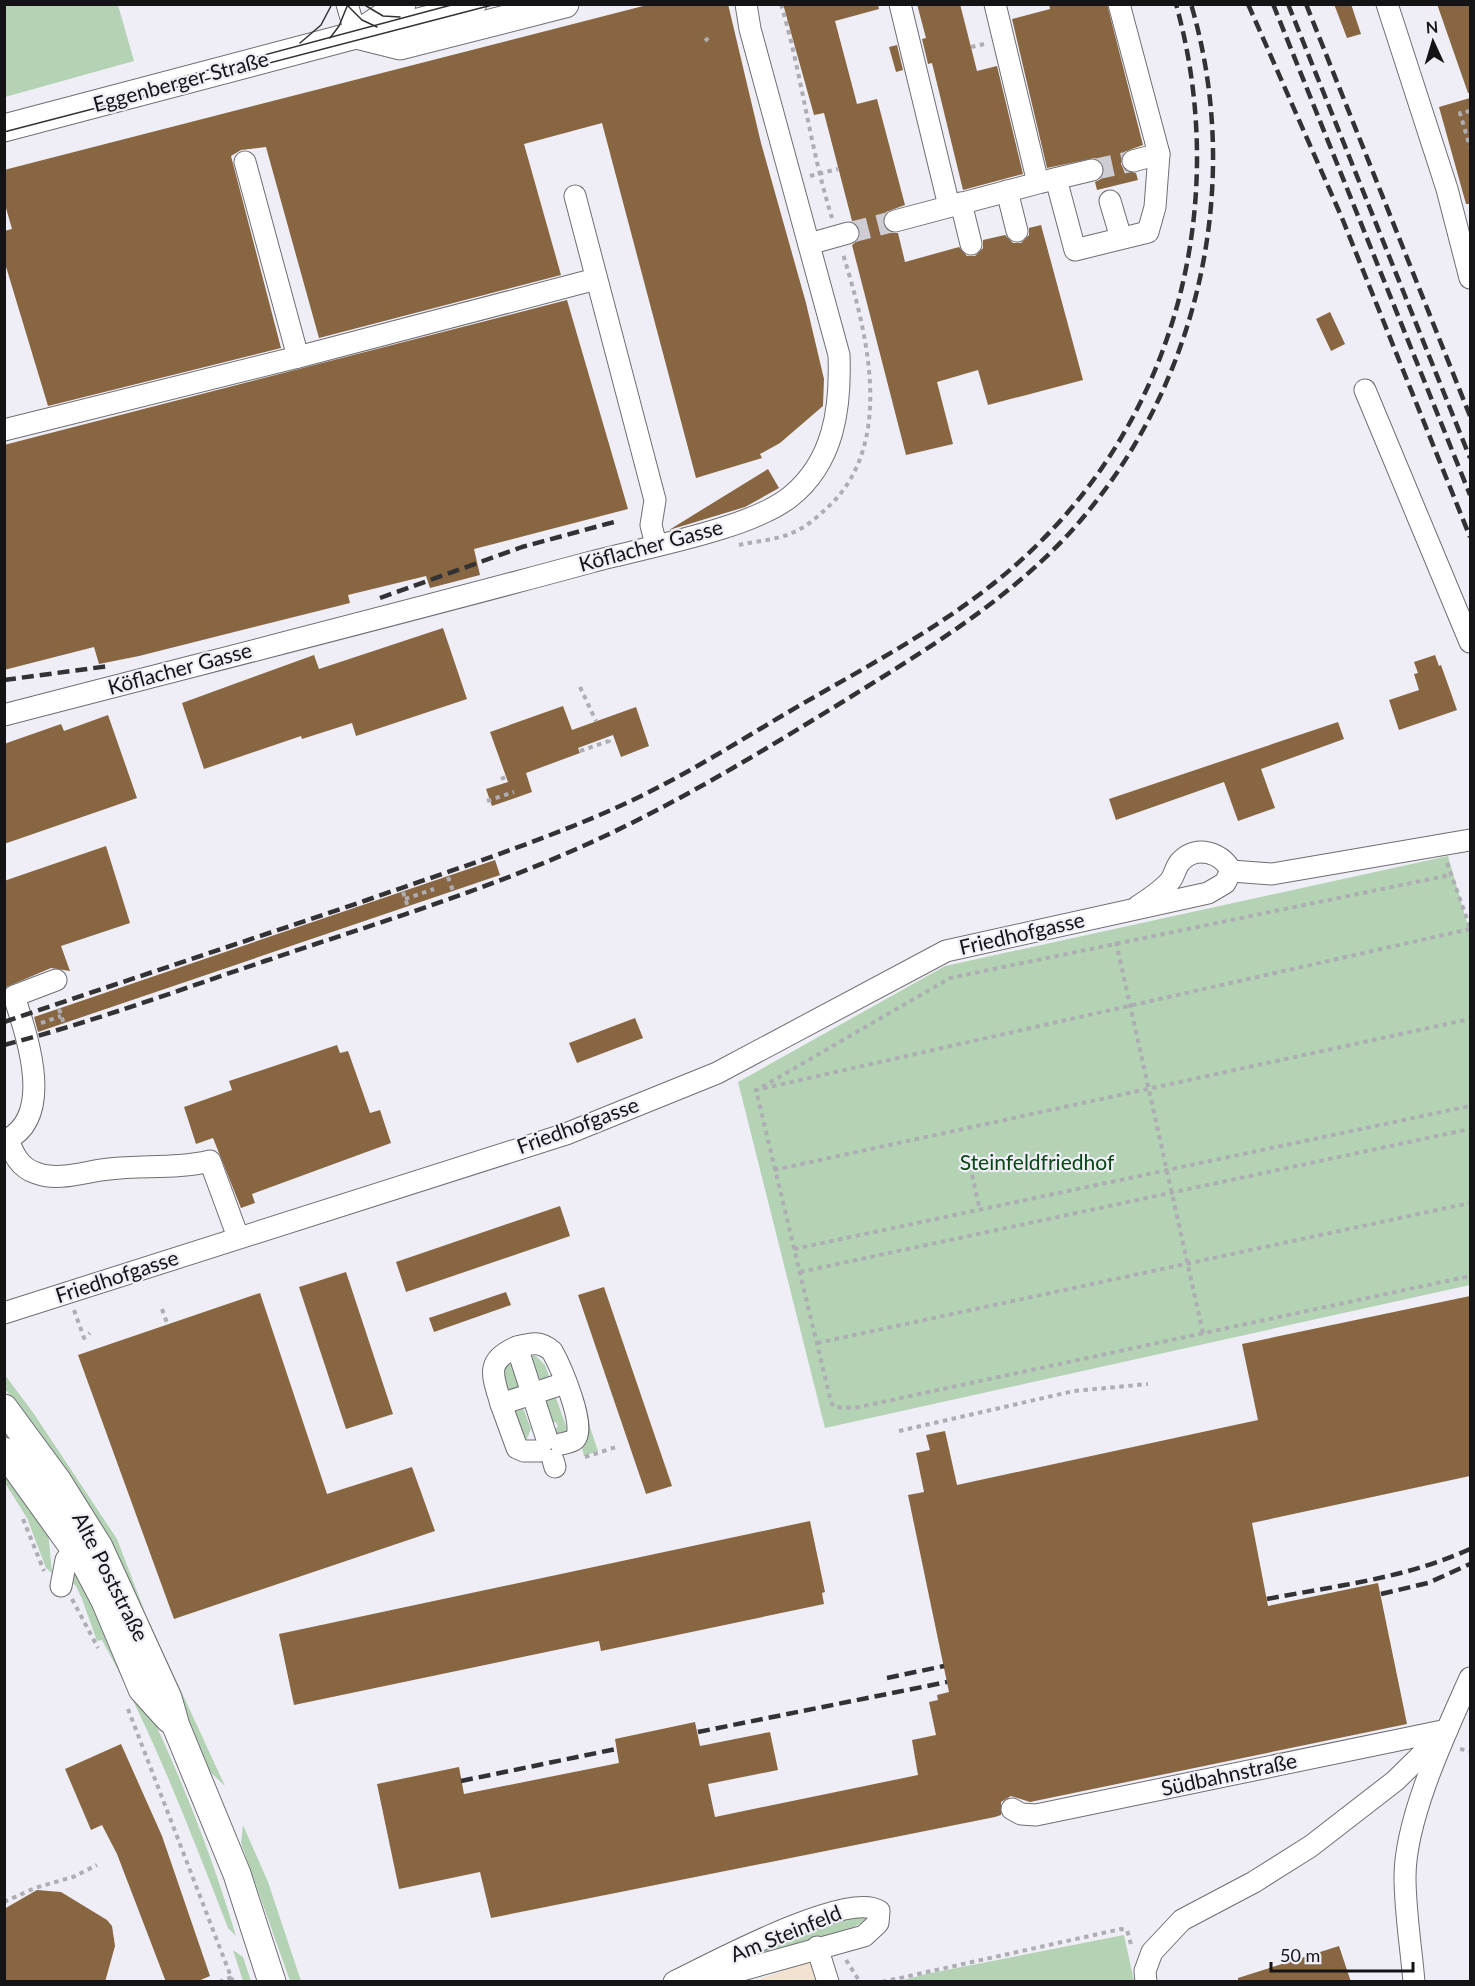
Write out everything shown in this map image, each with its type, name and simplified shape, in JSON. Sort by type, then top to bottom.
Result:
[{"type":"main road","name":"Eggenberger Straße","points":[[4,128],[356,35],[402,4]]},
{"type":"main road","name":"Eggenberger Straße","points":[[356,35],[400,46],[565,4]]},
{"type":"main road","name":"Alte Poststraße","points":[[4,1408],[57,1480],[99,1547],[168,1698],[176,1726],[237,1874],[272,1982]]},
{"type":"main road","name":"Alte Poststraße","points":[[4,1451],[73,1551],[86,1565],[105,1601],[142,1689],[176,1726]]},
{"type":"street","points":[[347,4],[356,35],[476,4]]},
{"type":"street","name":"Köflacher Gasse","points":[[4,715],[656,545],[747,519],[788,498],[812,473],[830,441],[837,421],[840,390],[839,356],[750,29],[746,4]]},
{"type":"street","points":[[900,4],[955,205],[971,244]]},
{"type":"street","points":[[995,4],[1047,181],[1075,250],[1148,232],[1155,207],[1159,154],[1119,4]]},
{"type":"street","points":[[1388,4],[1447,189],[1470,278]]},
{"type":"street","points":[[1133,161],[1159,154]]},
{"type":"street","points":[[245,162],[298,357]]},
{"type":"street","points":[[895,220],[1092,170]]},
{"type":"street","points":[[1007,191],[1017,231]]},
{"type":"street","points":[[575,196],[655,500],[651,525],[656,545]]},
{"type":"street","points":[[1110,201],[1120,238]]},
{"type":"street","points":[[809,244],[848,233]]},
{"type":"street","points":[[4,430],[298,357],[596,279]]},
{"type":"street","points":[[1365,390],[1470,642]]},
{"type":"street","points":[[1231,871],[1272,874],[1470,840]]},
{"type":"street","name":"Friedhofgasse","points":[[4,1313],[566,1134],[717,1073],[946,951],[1213,891],[1225,883],[1231,871],[1215,855],[1207,852],[1187,855],[1180,862],[1170,882],[1137,907]]},
{"type":"street","points":[[56,980],[14,996],[28,1045],[33,1090],[32,1102],[22,1128],[8,1139],[15,1156],[28,1169],[46,1176],[107,1169],[191,1165],[210,1161],[237,1237]]},
{"type":"street","points":[[533,1342],[544,1345],[552,1352],[566,1383],[579,1427],[575,1439],[551,1452],[524,1451],[517,1448],[501,1404],[493,1372],[495,1363],[503,1353],[517,1347],[533,1342]]},
{"type":"street","points":[[517,1347],[551,1452]]},
{"type":"street","points":[[501,1404],[566,1383]]},
{"type":"street","points":[[61,1586],[66,1560],[73,1551]]},
{"type":"street","points":[[1414,1982],[1405,1875],[1416,1815],[1447,1730],[1470,1678]]},
{"type":"street","points":[[1146,1982],[1146,1971],[1152,1952],[1182,1920],[1254,1882],[1311,1846],[1395,1781],[1447,1730]]},
{"type":"street","name":"Südbahnstraße","points":[[1012,1809],[1022,1814],[1036,1815],[1447,1730]]},
{"type":"street","name":"Am Steinfeld","points":[[674,1982],[793,1926],[832,1911],[870,1906],[879,1911],[878,1923],[864,1936],[817,1947],[699,1982]]},
{"type":"street","points":[[817,1947],[828,1982]]},
{"type":"path","points":[[705,41],[711,35]]},
{"type":"path","points":[[1470,111],[1460,113],[1470,147]]},
{"type":"path","points":[[809,176],[838,169]]},
{"type":"path","points":[[580,687],[596,721]]},
{"type":"path","points":[[580,751],[609,741],[608,737]]},
{"type":"path","points":[[501,779],[507,777]]},
{"type":"path","points":[[487,801],[514,792]]},
{"type":"path","points":[[758,1089],[1131,1007],[1470,928],[1450,875],[1444,845]]},
{"type":"path","points":[[1450,875],[1116,942],[951,978],[756,1090],[834,1407],[841,1408],[1203,1334],[1470,1276]]},
{"type":"path","points":[[448,877],[453,891]]},
{"type":"path","points":[[451,884],[459,881]]},
{"type":"path","points":[[405,899],[434,889]]},
{"type":"path","points":[[403,892],[408,907]]},
{"type":"path","points":[[1116,942],[1147,1091],[1167,1169],[1203,1334]]},
{"type":"path","points":[[59,1009],[64,1024]]},
{"type":"path","points":[[55,1018],[62,1016]]},
{"type":"path","points":[[774,1170],[1147,1091],[1470,1019]]},
{"type":"path","points":[[794,1249],[1470,1106]]},
{"type":"path","points":[[800,1272],[1470,1129]]},
{"type":"path","points":[[970,1166],[980,1210]]},
{"type":"path","points":[[817,1343],[1470,1203]]},
{"type":"path","points":[[72,1304],[84,1338],[90,1333]]},
{"type":"path","points":[[162,1309],[167,1323]]},
{"type":"path","points":[[899,1431],[1074,1391],[1148,1384]]},
{"type":"path","points":[[20,1511],[45,1574],[69,1593],[100,1651]]},
{"type":"path","points":[[124,1700],[233,1979],[219,1982]]},
{"type":"path","points":[[4,1902],[35,1888],[73,1877],[98,1864]]},
{"type":"path","points":[[882,1982],[1121,1929],[1127,1930],[1134,1957]]},
{"type":"shaded area","points":[[820,1957],[841,1981],[752,1982]]},
{"type":"green space","points":[[5,4],[118,5],[134,61],[5,97]]},
{"type":"green space","name":"Steinfeldfriedhof","points":[[1448,856],[1470,933],[1470,1285],[825,1428],[738,1082],[945,966]]},
{"type":"green space","points":[[559,1350],[564,1350],[598,1451],[584,1456]]},
{"type":"green space","points":[[511,1353],[521,1384],[506,1398],[496,1374]]},
{"type":"green space","points":[[531,1356],[536,1356],[545,1365],[551,1382],[544,1385],[542,1378],[536,1380]]},
{"type":"green space","points":[[5,1375],[34,1414],[117,1539],[146,1615],[225,1786],[208,1770],[33,1425],[5,1389]]},
{"type":"green space","points":[[554,1392],[568,1432],[559,1435],[553,1429],[558,1427],[556,1422],[551,1423],[541,1396]]},
{"type":"green space","points":[[522,1405],[531,1429],[526,1441],[509,1407]]},
{"type":"green space","points":[[4,1465],[48,1531],[52,1573],[46,1568],[27,1518],[5,1483]]},
{"type":"green space","points":[[72,1569],[122,1655],[166,1747],[204,1842],[236,1936],[228,1928],[185,1818],[138,1710],[102,1640],[97,1641],[76,1586],[68,1579]]},
{"type":"green space","points":[[243,1825],[268,1882],[301,1981],[290,1981],[241,1843]]},
{"type":"green space","points":[[857,1912],[866,1916],[866,1920],[852,1928],[692,1979]]},
{"type":"green space","points":[[1124,1935],[1134,1981],[900,1981],[926,1974]]},
{"type":"green space","points":[[233,1950],[243,1957],[251,1981],[243,1981]]},
{"type":"building","points":[[651,4],[728,4],[761,143],[806,303],[824,379],[823,406],[780,443],[760,454],[762,458],[696,478],[602,123],[524,144],[561,275],[319,338],[266,147],[241,150],[231,156],[281,348],[48,406],[4,260],[4,231],[12,229],[4,201],[4,170]]},
{"type":"building","points":[[783,4],[878,4],[879,9],[835,21],[857,104],[877,99],[905,205],[886,212],[883,225],[891,233],[898,233],[905,262],[959,247],[967,256],[975,256],[983,248],[983,240],[1005,235],[1013,243],[1021,243],[1029,235],[1029,228],[1041,225],[1083,380],[988,405],[978,370],[937,382],[953,444],[906,455],[852,245],[857,241],[860,230],[852,221],[824,113],[814,115]]},
{"type":"building","points":[[917,4],[960,4],[977,71],[997,66],[1023,174],[963,190],[932,63],[928,64],[922,39],[926,38]]},
{"type":"building","points":[[1049,4],[1107,4],[1143,145],[1124,152],[1121,164],[1124,170],[1136,173],[1138,180],[1097,190],[1095,182],[1101,179],[1104,168],[1095,158],[1047,168],[1012,19],[1050,9]]},
{"type":"building","points":[[1334,4],[1351,4],[1361,34],[1347,38]]},
{"type":"building","points":[[1437,4],[1470,4],[1470,93],[1468,93]]},
{"type":"building","points":[[897,45],[903,70],[896,72],[889,47]]},
{"type":"building","points":[[1470,98],[1470,204],[1466,204],[1439,107]]},
{"type":"building","points":[[567,300],[628,509],[474,549],[480,575],[430,588],[426,576],[348,595],[350,603],[139,656],[99,664],[94,647],[4,670],[4,445]]},
{"type":"building","points":[[1330,312],[1345,344],[1331,351],[1316,319]]},
{"type":"building","points":[[768,469],[779,488],[745,507],[669,530]]},
{"type":"building","points":[[443,628],[467,699],[356,736],[352,723],[302,739],[301,736],[204,769],[182,703],[314,655],[319,669]]},
{"type":"building","points":[[1435,655],[1439,666],[1441,665],[1457,710],[1399,730],[1389,700],[1419,690],[1414,674],[1418,673],[1414,662]]},
{"type":"building","points":[[563,706],[572,730],[636,707],[649,746],[621,757],[613,735],[578,748],[580,753],[526,773],[532,792],[492,806],[486,789],[508,782],[490,732]]},
{"type":"building","points":[[108,715],[137,798],[4,844],[4,744],[61,724],[64,731]]},
{"type":"building","points":[[1338,722],[1344,739],[1261,769],[1275,808],[1238,821],[1224,782],[1116,820],[1109,799]]},
{"type":"building","points":[[106,846],[130,923],[61,946],[70,971],[51,968],[4,988],[4,881]]},
{"type":"building","points":[[495,860],[500,875],[38,1032],[34,1017]]},
{"type":"building","points":[[635,1018],[643,1038],[577,1063],[569,1043]]},
{"type":"building","points":[[337,1045],[340,1053],[348,1051],[370,1113],[380,1110],[391,1143],[252,1194],[255,1203],[241,1208],[213,1138],[196,1144],[184,1107],[232,1090],[229,1081]]},
{"type":"building","points":[[560,1206],[570,1236],[406,1292],[396,1262]]},
{"type":"building","points":[[346,1272],[393,1414],[346,1429],[299,1287]]},
{"type":"building","points":[[604,1287],[672,1486],[646,1494],[578,1295]]},
{"type":"building","points":[[506,1292],[511,1305],[434,1332],[429,1318]]},
{"type":"building","points":[[260,1293],[327,1494],[412,1467],[435,1531],[174,1619],[78,1355]]},
{"type":"building","points":[[1470,1296],[1470,1476],[1252,1523],[1268,1606],[1378,1583],[1407,1724],[1030,1802],[1011,1796],[1001,1802],[1001,1815],[995,1817],[491,1918],[480,1872],[399,1889],[377,1784],[459,1767],[464,1794],[619,1763],[615,1739],[695,1722],[700,1746],[770,1732],[778,1770],[708,1784],[715,1817],[918,1775],[912,1740],[936,1735],[929,1702],[938,1700],[937,1695],[949,1692],[908,1495],[924,1492],[916,1453],[930,1450],[926,1435],[945,1431],[957,1485],[1258,1420],[1242,1344]]},
{"type":"building","points":[[810,1521],[825,1592],[822,1593],[824,1604],[601,1651],[599,1641],[294,1705],[279,1634]]},
{"type":"building","points":[[121,1744],[162,1836],[210,1976],[196,1982],[166,1982],[117,1854],[102,1825],[91,1830],[65,1769]]},
{"type":"building","points":[[37,1890],[61,1892],[107,1920],[112,1926],[115,1946],[105,1982],[6,1982],[4,1909]]},
{"type":"building","points":[[1339,1946],[1351,1982],[1238,1982],[1238,1978]]},
{"type":"tunnel","points":[[1092,170],[1133,161]]},
{"type":"tunnel","points":[[848,233],[895,221]]},
{"type":"tram line","points":[[300,43],[321,25],[332,4]]},
{"type":"tram line","points":[[346,4],[362,20],[377,27]]},
{"type":"tram line","points":[[330,38],[339,26],[348,4]]},
{"type":"tram line","points":[[363,4],[383,16],[400,17]]},
{"type":"tram line","points":[[171,80],[455,4]]},
{"type":"tram line","points":[[4,132],[496,4]]},
{"type":"railway","points":[[4,1022],[463,867],[620,806],[690,770],[893,652],[952,614],[1007,572],[1033,549],[1083,493],[1125,432],[1157,366],[1180,297],[1193,225],[1197,151],[1191,77],[1176,4]]},
{"type":"railway","points":[[4,1045],[103,1016],[491,884],[601,838],[707,783],[873,683],[987,607],[1040,563],[1064,539],[1110,483],[1147,422],[1177,357],[1198,288],[1210,218],[1213,146],[1207,75],[1191,4]]},
{"type":"railway","points":[[1248,4],[1342,218],[1470,537]]},
{"type":"railway","points":[[1273,4],[1470,495]]},
{"type":"railway","points":[[1288,4],[1470,458]]},
{"type":"railway","points":[[1306,4],[1470,416]]},
{"type":"railway","points":[[380,598],[522,547],[614,522]]},
{"type":"railway","points":[[4,680],[109,666]]},
{"type":"railway","points":[[1267,1599],[1396,1574],[1470,1549]]},
{"type":"railway","points":[[1381,1594],[1428,1583],[1470,1564]]},
{"type":"railway","points":[[887,1678],[944,1666]]},
{"type":"railway","points":[[698,1732],[947,1682]]},
{"type":"railway","points":[[461,1781],[616,1749]]}]
